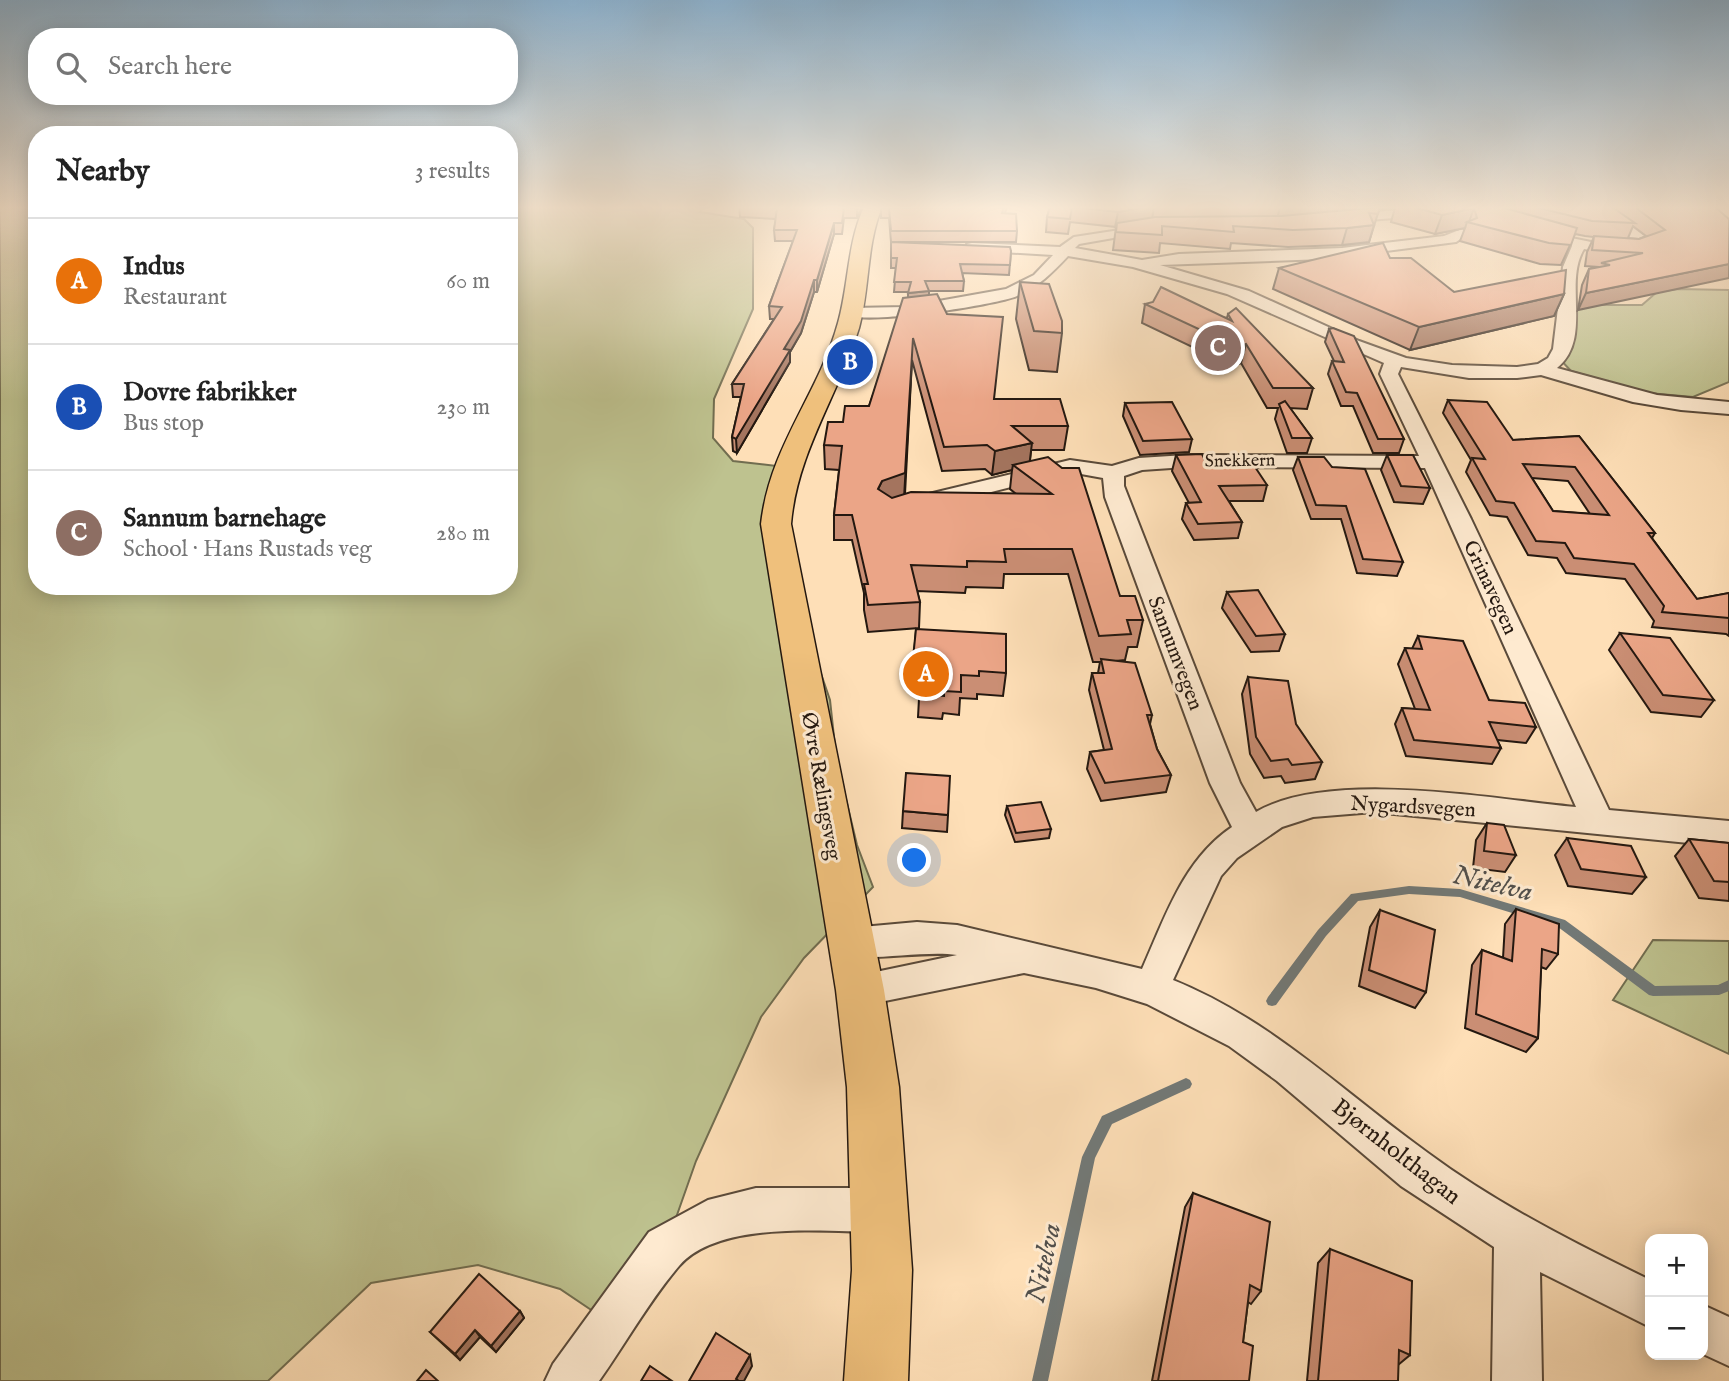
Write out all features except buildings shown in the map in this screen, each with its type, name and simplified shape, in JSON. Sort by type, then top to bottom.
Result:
[{"type":"main road","name":"Øvre Rælingsveg","points":[[859,271],[851,313],[835,358],[786,467],[778,491],[776,524],[855,967],[873,1087],[882,1270],[876,1381]]},
{"type":"street","points":[[851,313],[905,312],[1010,293],[1039,278],[1045,271]]},
{"type":"street","points":[[1167,271],[1242,294],[1370,352],[1398,361],[1455,372],[1541,369],[1617,394],[1702,408],[1729,408]]},
{"type":"street","points":[[1541,369],[1554,362],[1559,354],[1569,314],[1570,271]]},
{"type":"street","name":"Grinavegen","points":[[1398,361],[1391,366],[1389,374],[1460,519],[1597,819]]},
{"type":"street","points":[[1702,408],[1729,421]]},
{"type":"street","name":"Snekkern","points":[[903,509],[938,497],[1060,467],[1080,466],[1114,473],[1139,464],[1186,461],[1431,462]]},
{"type":"street","name":"Sannumvegen","points":[[1114,473],[1116,497],[1225,783],[1250,830]]},
{"type":"street","name":"Nygardsvegen","points":[[1152,987],[1209,867],[1225,849],[1250,830],[1271,818],[1311,806],[1374,800],[1597,819],[1729,834]]},
{"type":"street","points":[[855,967],[922,937],[955,940],[1026,958],[1093,970],[1152,987]]},
{"type":"street","points":[[855,967],[1026,958]]},
{"type":"street","name":"Bjørnholthagan","points":[[1152,987],[1201,1010],[1270,1052],[1413,1168],[1517,1236],[1645,1301]]},
{"type":"street","points":[[570,1381],[665,1248],[708,1222],[757,1210],[881,1210]]},
{"type":"street","points":[[1517,1236],[1517,1381]]},
{"type":"street","points":[[1708,1332],[1729,1342]]},
{"type":"green space","points":[[0,271],[28,271],[28,595],[518,595],[518,271],[753,271],[753,309],[714,399],[713,438],[733,461],[794,468],[783,504],[817,662],[830,700],[835,746],[845,795],[857,845],[873,887],[804,958],[761,1017],[696,1161],[653,1283],[612,1324],[560,1289],[478,1265],[371,1283],[268,1381],[0,1381]]},
{"type":"green space","points":[[1678,289],[1729,290],[1729,382],[1693,397],[1648,393],[1571,371],[1557,356],[1568,313],[1583,305],[1642,305],[1657,292]]},
{"type":"green space","points":[[1653,940],[1729,941],[1729,1054],[1613,1000]]},
{"type":"waterway","name":"Nitelva","points":[[1272,1001],[1322,933],[1355,897],[1409,890],[1460,893],[1561,923],[1653,991],[1719,990],[1729,985]]},
{"type":"waterway","name":"Nitelva","points":[[1040,1381],[1089,1157],[1107,1120],[1186,1084]]},
{"type":"place","name":"Sannum barnehage","points":[[1218,348]]},
{"type":"place","name":"Dovre fabrikker","points":[[850,362]]},
{"type":"place","name":"Indus","points":[[926,674]]}]
